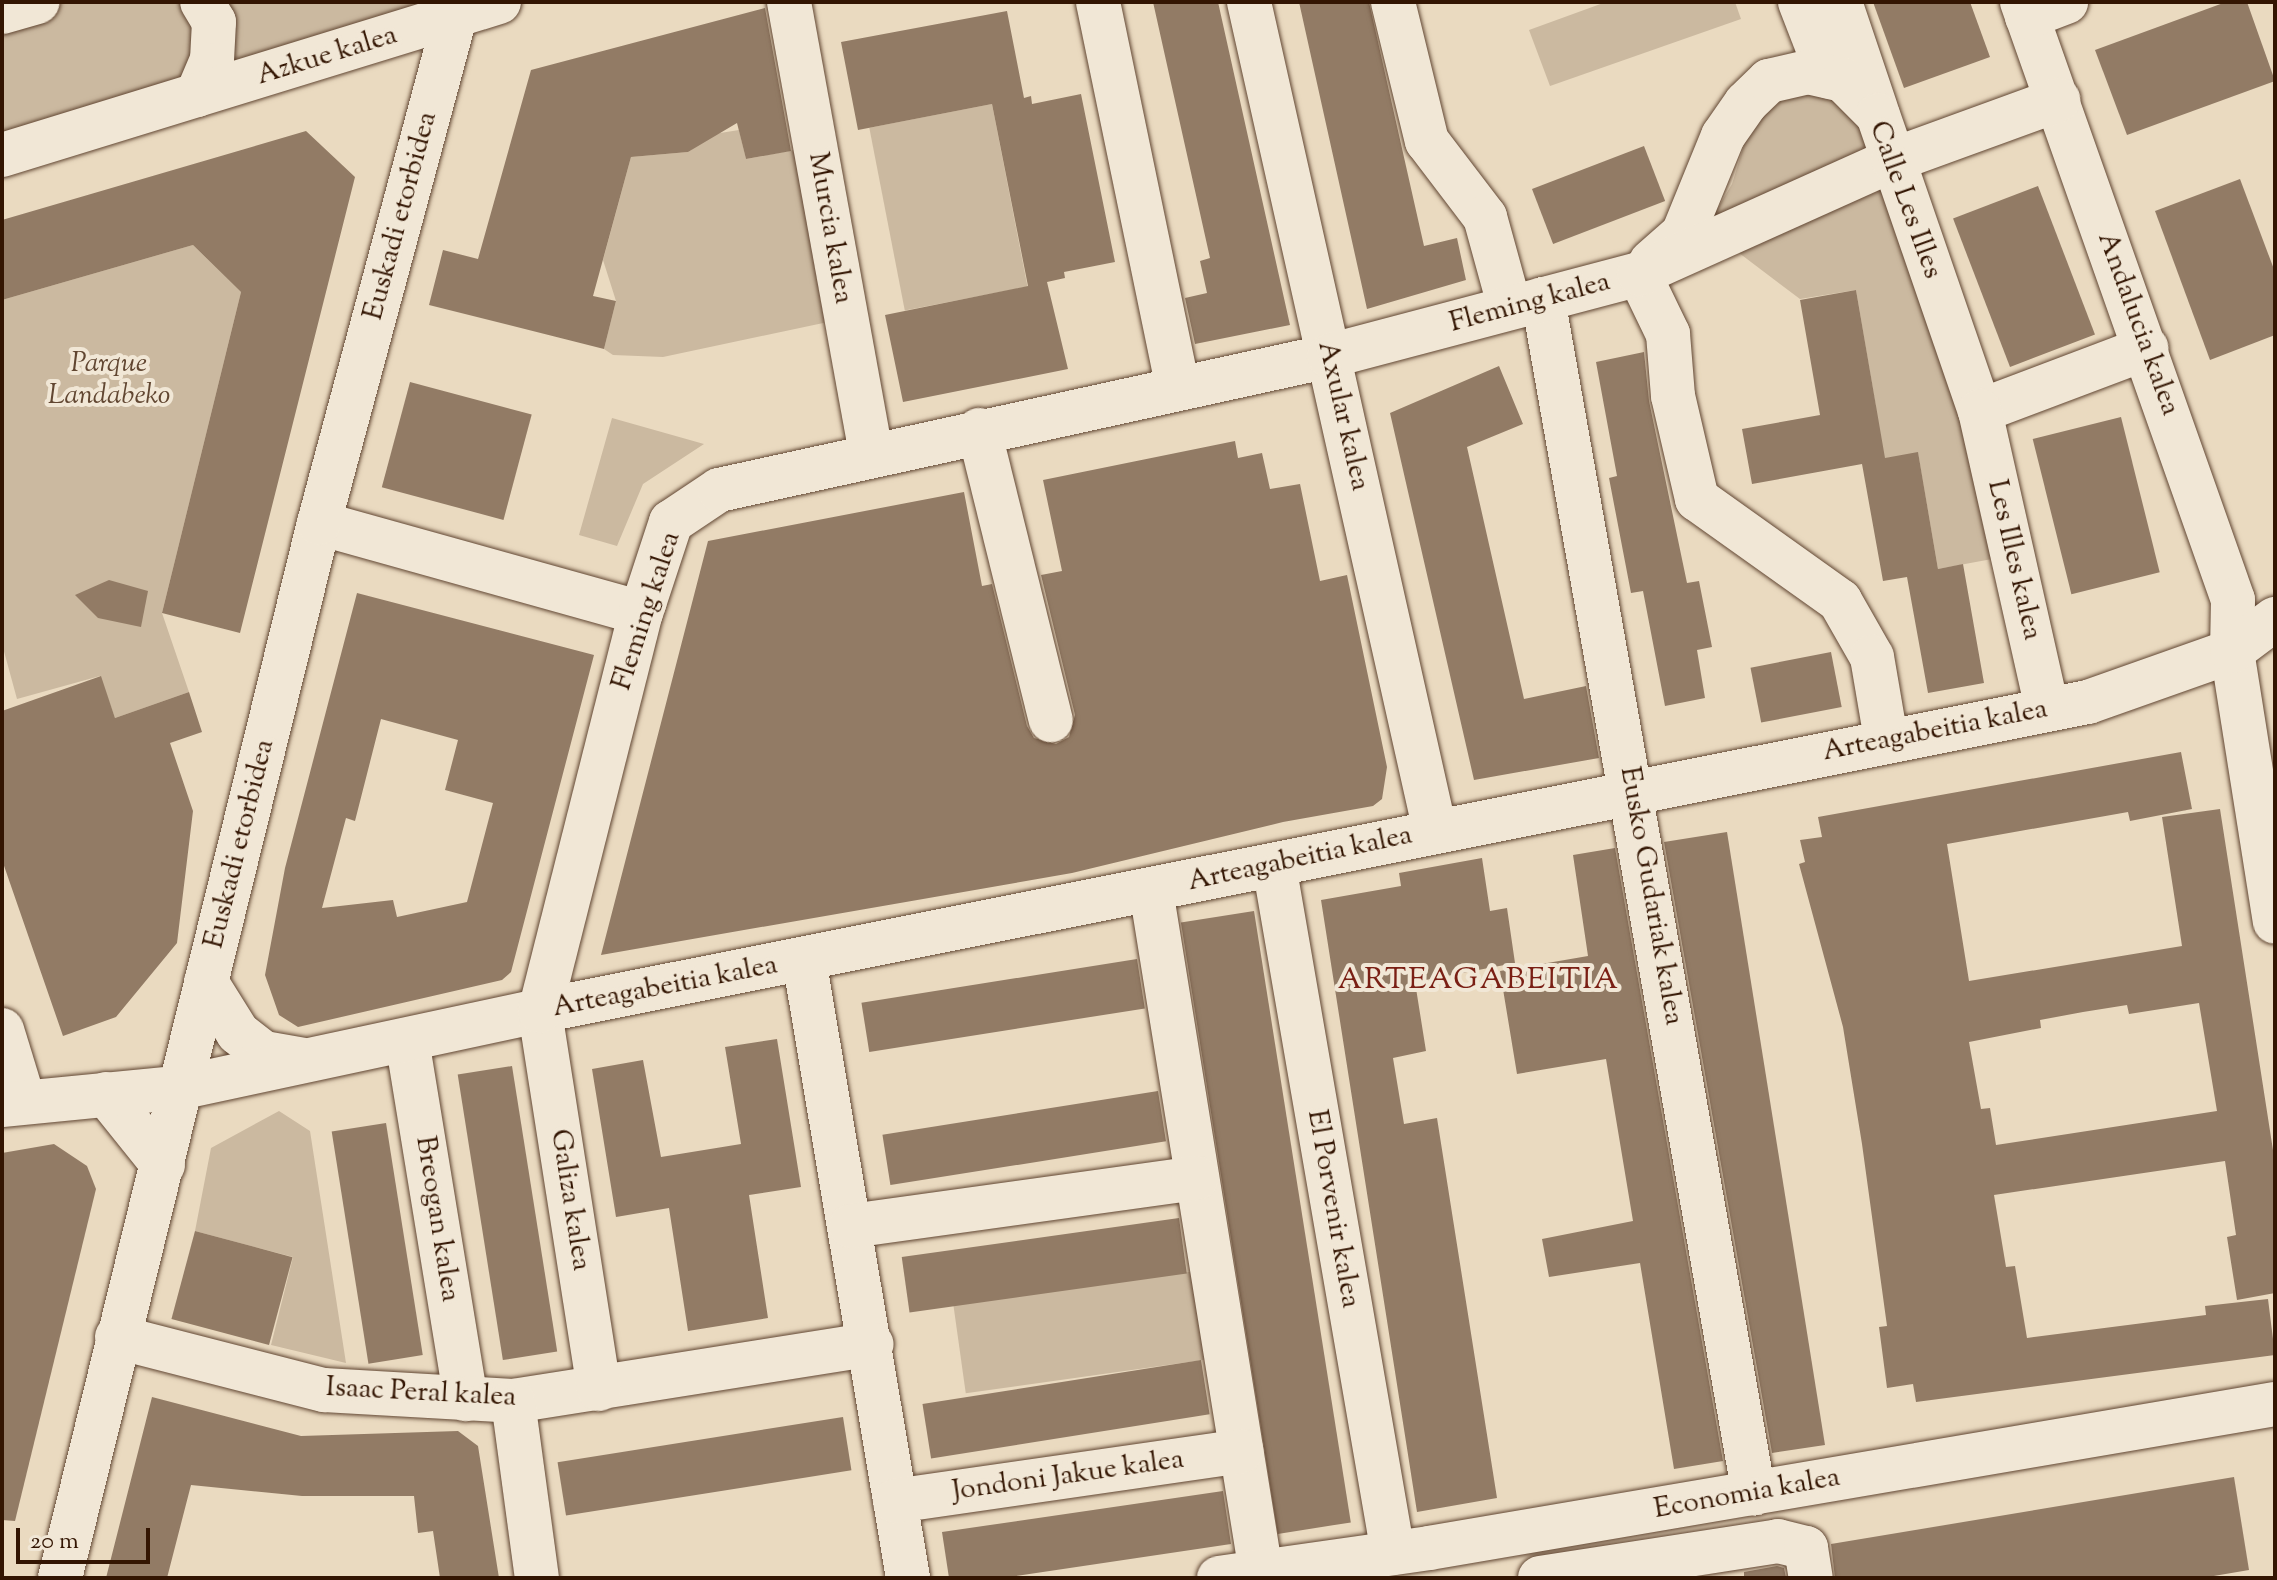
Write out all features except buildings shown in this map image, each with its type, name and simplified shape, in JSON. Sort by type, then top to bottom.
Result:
[{"type":"street","points":[[2,12],[38,2]]},
{"type":"street","name":"Azkue kalea","points":[[197,95],[212,60],[214,22],[202,2]]},
{"type":"street","name":"Azkue kalea","points":[[2,155],[197,95],[454,6],[499,2]]},
{"type":"street","name":"Murcia kalea","points":[[789,2],[871,454]]},
{"type":"street","points":[[1098,2],[1178,389]]},
{"type":"street","name":"Axular kalea","points":[[1249,2],[1435,831]]},
{"type":"street","name":"Eusko Gudariak kalea","points":[[1393,2],[1427,141],[1485,217],[1527,304],[1633,791],[1745,1495],[1747,1562]]},
{"type":"street","points":[[1800,2],[1829,77]]},
{"type":"street","points":[[1840,2],[1878,115]]},
{"type":"street","name":"Euskadi etorbidea","points":[[60,1578],[117,1337],[184,1087],[206,982],[319,523],[454,6]]},
{"type":"street","name":"Andalucia kalea","points":[[2039,7],[2058,100],[2233,600],[2232,651],[2275,922]]},
{"type":"street","points":[[1829,77],[1808,72],[1769,81],[1746,103],[1723,136],[1683,234],[1639,274],[1668,334],[1673,396],[1697,499],[1840,601],[1872,657],[1886,739]]},
{"type":"street","name":"Calle Les Illes","points":[[1829,77],[1843,80],[1878,115],[1980,411]]},
{"type":"street","name":"Fleming kalea","points":[[540,1011],[641,613],[671,522],[719,490],[979,430],[1329,356],[1639,274],[1893,160],[2058,100]]},
{"type":"street","points":[[1980,411],[2147,348]]},
{"type":"street","name":"Les Illes kalea","points":[[1980,411],[2047,709]]},
{"type":"street","points":[[979,430],[1051,720]]},
{"type":"street","points":[[319,523],[641,613]]},
{"type":"street","name":"Arteagabeitia kalea","points":[[13,1103],[184,1087],[540,1011],[1151,890],[1886,739],[2088,702],[2232,651],[2275,619]]},
{"type":"street","name":"El Porvenir kalea","points":[[1274,865],[1393,1553]]},
{"type":"street","points":[[1151,890],[1261,1572]]},
{"type":"street","points":[[804,959],[908,1578]]},
{"type":"street","name":"Arteagabeitia kalea","points":[[206,982],[238,1033],[264,1053],[311,1060]]},
{"type":"street","name":"Galiza kalea","points":[[540,1011],[599,1389]]},
{"type":"street","points":[[2,1030],[13,1103]]},
{"type":"street","name":"Breogan kalea","points":[[407,1040],[466,1399]]},
{"type":"street","points":[[106,1094],[163,1165]]},
{"type":"street","points":[[851,1226],[1197,1178]]},
{"type":"street","name":"Isaac Peral kalea","points":[[117,1337],[324,1390],[513,1401],[599,1389],[827,1347],[871,1344]]},
{"type":"street","points":[[513,1401],[537,1578]]},
{"type":"street","name":"Economia kalea","points":[[1219,1578],[1393,1553],[1745,1495],[2275,1404]]},
{"type":"street","name":"Jondoni Jakue kalea","points":[[895,1501],[1241,1451]]},
{"type":"street","points":[[1540,1578],[1747,1562],[1778,1541],[1806,1548],[1811,1578]]},
{"type":"green space","points":[[61,2],[192,2],[205,28],[190,88],[2,145],[2,19]]},
{"type":"green space","points":[[214,2],[437,2],[215,82]]},
{"type":"green space","points":[[1606,2],[1735,2],[1741,19],[1550,86],[1529,30]]},
{"type":"green space","points":[[1823,92],[1853,109],[1958,401],[1992,559],[1938,569],[1918,453],[1869,461],[1876,407],[1856,290],[1800,299],[1706,228],[1732,184],[1749,129],[1782,100]]},
{"type":"green space","points":[[992,104],[1027,287],[905,310],[869,128]]},
{"type":"green space","points":[[739,130],[746,159],[794,150],[828,322],[663,357],[613,355],[604,349],[616,301],[603,260],[631,157],[688,152],[714,134]]},
{"type":"green space","name":"Parque Landabeko","points":[[193,245],[241,292],[162,613],[189,692],[115,718],[100,676],[17,699],[2,644],[2,300]]},
{"type":"green space","points":[[612,418],[704,444],[643,484],[617,546],[579,535]]},
{"type":"green space","points":[[279,1111],[310,1131],[346,1363],[271,1345],[293,1257],[195,1231],[211,1148]]},
{"type":"green space","points":[[1196,1271],[1208,1359],[966,1393],[953,1305]]},
{"type":"district","name":"ARTEAGABEITIA","points":[[1479,981]]}]
